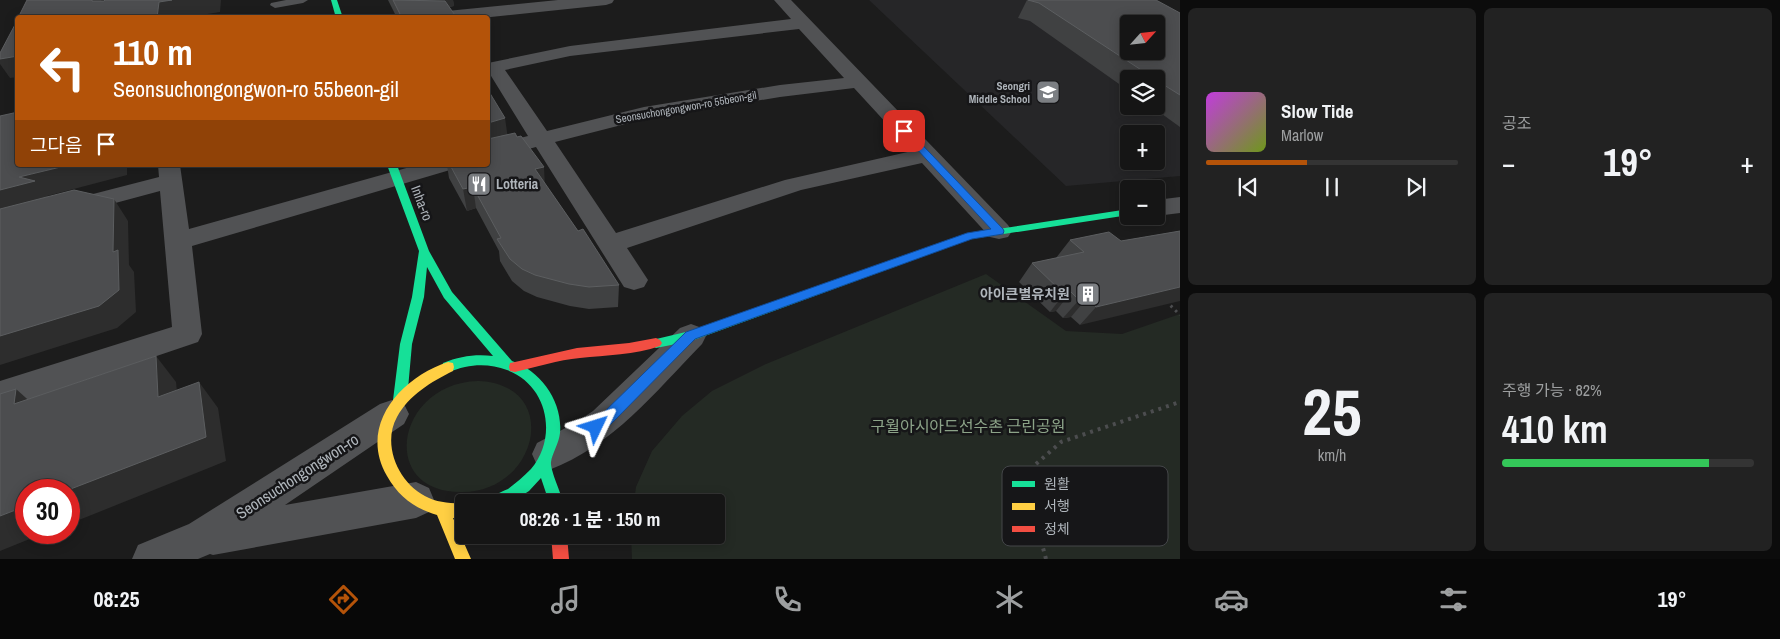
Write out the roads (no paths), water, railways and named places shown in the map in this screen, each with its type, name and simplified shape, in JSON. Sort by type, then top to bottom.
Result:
[{"type":"main road","points":[[334,0],[339,15]]},
{"type":"main road","name":"Inha-ro","points":[[394,171],[424,251],[448,295],[511,366]]},
{"type":"main road","points":[[396,407],[417,383],[445,367],[477,360],[511,366],[577,353],[629,348],[691,336],[970,236],[1120,213]]},
{"type":"main road","points":[[424,251],[418,297],[406,344],[396,407],[386,430],[384,446],[386,461],[392,476],[403,489],[429,504],[455,508]]},
{"type":"main road","points":[[511,366],[537,383],[552,406],[555,434],[547,458],[526,485],[511,494]]},
{"type":"main road","points":[[547,458],[554,494]]},
{"type":"main road","points":[[429,504],[463,559]]},
{"type":"main road","points":[[560,544],[561,559]]},
{"type":"street","points":[[442,15],[494,5],[606,0]]},
{"type":"street","points":[[782,0],[999,231]]},
{"type":"street","points":[[634,280],[494,66],[570,51],[804,24]]},
{"type":"street","name":"Seonsuchongongwon-ro 55beon-gil","points":[[490,151],[644,113],[698,102],[858,82]]},
{"type":"street","points":[[610,244],[793,186],[848,171],[927,155]]},
{"type":"street","points":[[178,241],[394,171],[426,167]]},
{"type":"street","points":[[0,226],[170,173],[187,334],[0,395]]},
{"type":"street","points":[[547,458],[605,421],[691,336]]},
{"type":"street","name":"Seonsuchongongwon-ro","points":[[152,559],[202,538],[396,407]]},
{"type":"street","name":"Seonsuchongongwon-ro","points":[[202,538],[429,504]]},
{"type":"lane","points":[[277,15],[274,2],[303,0]]},
{"type":"place","name":"Seongri Middle School","points":[[1048,92]]},
{"type":"place","name":"Lotteria","points":[[479,184]]},
{"type":"place","name":"아이큰별유치원","points":[[1088,294]]},
{"type":"park label","name":"구월아시아드선수촌 근린공원","points":[[968,426]]}]
